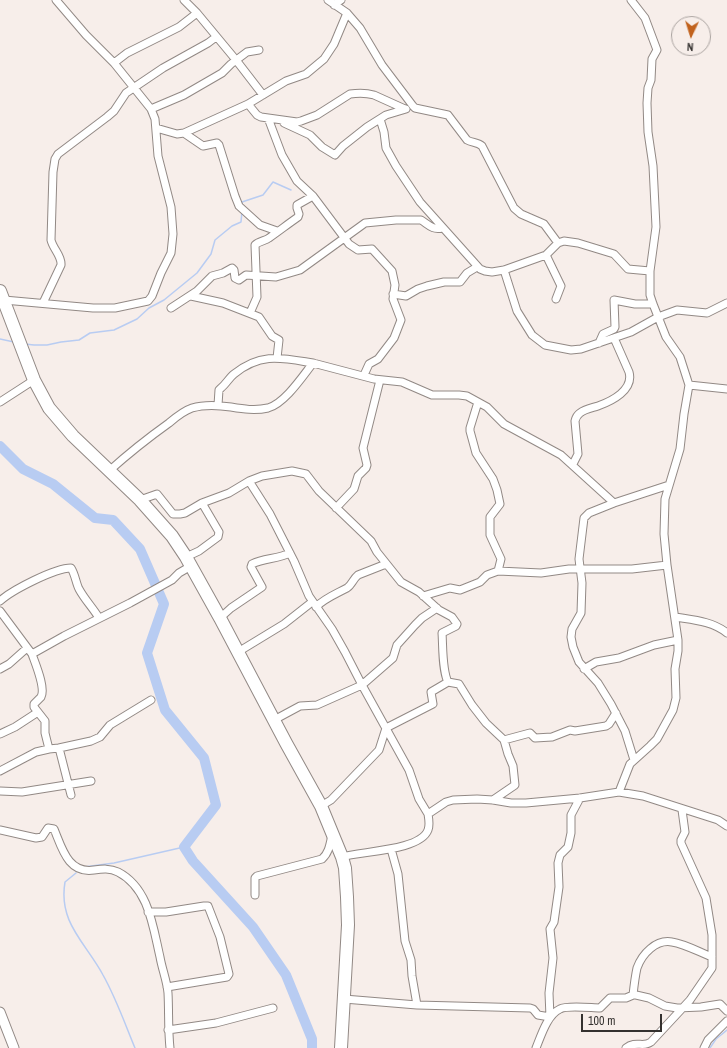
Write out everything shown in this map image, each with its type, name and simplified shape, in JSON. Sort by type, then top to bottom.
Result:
[{"type":"highway","points":[[2,296],[34,380],[44,399],[53,413],[88,452],[140,500],[165,527],[189,562],[321,806],[345,868],[348,914],[341,1048]]},
{"type":"main road","points":[[0,1012],[14,1048]]},
{"type":"street","points":[[2,296],[43,303],[93,308],[115,308],[148,301],[152,296],[161,273],[172,253],[173,234],[169,198],[158,156],[155,118],[151,109],[114,63],[86,35],[56,0]]},
{"type":"street","points":[[184,0],[197,13],[263,95]]},
{"type":"street","points":[[328,0],[347,13],[360,28],[382,65],[415,108],[448,116],[467,140],[482,146],[514,208],[520,214],[544,224],[558,243]]},
{"type":"street","points":[[334,5],[341,0]]},
{"type":"street","points":[[619,792],[627,769],[634,760],[657,739],[674,710],[676,698],[675,669],[678,640],[667,565],[664,525],[665,499],[681,443],[689,385],[680,357],[666,336],[658,318],[650,290],[650,271],[656,227],[653,166],[648,132],[647,103],[648,88],[651,80],[652,59],[657,50],[645,18],[631,0]]},
{"type":"street","points":[[114,63],[127,53],[180,27],[197,13]]},
{"type":"street","points":[[156,128],[177,134],[184,133],[248,104],[286,81],[306,74],[324,59],[337,40],[347,13]]},
{"type":"street","points":[[43,303],[61,265],[61,261],[51,240],[53,172],[55,159],[58,154],[114,111],[122,98],[134,87],[216,37]]},
{"type":"street","points":[[151,109],[184,95],[222,73],[246,52],[259,50]]},
{"type":"street","points":[[248,104],[258,115],[268,118],[301,121],[318,115],[350,94],[354,93],[374,95],[405,109]]},
{"type":"street","points":[[276,119],[310,135],[322,147],[336,155],[343,146],[367,127],[388,114],[413,106]]},
{"type":"street","points":[[268,118],[289,170],[297,181],[312,196],[348,243],[356,249],[372,249],[391,269],[395,285],[393,299],[401,320],[400,324],[394,338],[378,359],[369,364],[364,376]]},
{"type":"street","points":[[380,119],[384,132],[386,148],[396,166],[420,202],[477,267],[485,271],[492,272],[504,270],[546,255],[558,243],[564,241],[574,242],[608,251],[614,254],[628,269],[650,271]]},
{"type":"street","points":[[184,133],[204,146],[217,143],[219,145],[242,208],[260,225],[277,231]]},
{"type":"street","points":[[250,313],[257,297],[255,245],[268,239],[298,217],[299,214],[297,206],[312,196]]},
{"type":"street","points":[[171,308],[191,296],[212,276],[223,273],[232,268],[234,270],[235,278],[239,280],[246,275],[276,277],[291,274],[300,270],[367,222],[421,220],[434,229],[442,228]]},
{"type":"street","points":[[546,255],[561,286],[556,300]]},
{"type":"street","points":[[393,294],[406,296],[427,286],[444,282],[460,282],[467,273],[477,267]]},
{"type":"street","points":[[504,270],[518,310],[534,337],[545,345],[570,350],[581,349],[631,332],[658,318],[679,310],[707,313],[727,303]]},
{"type":"street","points":[[191,296],[223,303],[250,313],[261,319],[272,336],[279,340],[278,358]]},
{"type":"street","points":[[599,343],[604,334],[614,329],[614,300],[632,304],[653,304]]},
{"type":"street","points":[[573,464],[578,454],[575,421],[576,416],[581,412],[610,401],[628,385],[630,375],[614,338]]},
{"type":"street","points":[[218,405],[219,390],[235,374],[252,364],[265,359],[278,358],[313,363],[380,380],[402,382],[432,395],[463,395],[486,407],[504,424],[551,449],[573,464],[614,503]]},
{"type":"street","points":[[109,471],[157,431],[183,412],[199,406],[218,405],[258,409],[272,406],[286,396],[313,363]]},
{"type":"street","points":[[0,402],[34,380]]},
{"type":"street","points":[[336,508],[354,489],[358,476],[366,468],[367,465],[363,448],[380,380]]},
{"type":"street","points":[[689,385],[727,389]]},
{"type":"street","points":[[478,402],[470,431],[476,453],[491,475],[497,490],[500,504],[490,517],[490,534],[501,559],[498,571]]},
{"type":"street","points":[[140,500],[157,494],[172,513],[185,513],[202,503],[229,493],[249,481],[262,476],[292,471],[304,473],[319,492],[371,541],[376,552],[401,582],[414,589],[452,617],[457,624],[456,626],[442,633],[445,672],[448,682]]},
{"type":"street","points":[[249,481],[270,514],[290,553],[304,588],[332,629],[409,770],[419,799],[428,814],[429,828],[424,836],[413,842],[391,849],[352,854],[342,857]]},
{"type":"street","points":[[634,760],[625,731],[616,713],[598,683],[584,669],[575,655],[571,637],[572,629],[581,613],[582,583],[579,559],[584,518],[589,513],[614,503],[669,485]]},
{"type":"street","points":[[0,668],[29,651],[124,606],[163,584],[189,562],[199,551],[218,537],[219,532],[202,503]]},
{"type":"street","points":[[220,618],[231,608],[262,587],[251,568],[252,564],[268,558],[281,557],[290,553]]},
{"type":"street","points":[[238,652],[314,604],[349,587],[358,575],[386,564]]},
{"type":"street","points":[[423,596],[450,588],[460,590],[480,582],[488,575],[498,571],[541,573],[569,569],[632,569],[667,565]]},
{"type":"street","points":[[0,601],[8,594],[35,580],[71,568],[78,588],[99,618]]},
{"type":"street","points":[[274,720],[300,706],[317,705],[362,686],[393,658],[397,645],[415,625],[422,618],[438,608]]},
{"type":"street","points":[[0,611],[29,651],[42,693],[41,697],[34,704],[34,707],[44,721],[49,749]]},
{"type":"street","points":[[675,618],[710,623],[727,633]]},
{"type":"street","points":[[584,669],[596,662],[615,659],[654,645],[678,640]]},
{"type":"street","points":[[321,806],[331,800],[379,750],[386,728],[433,704],[431,692],[448,682],[459,684],[472,705],[486,723],[504,740],[513,766],[515,783],[493,800]]},
{"type":"street","points":[[0,771],[36,752],[92,741],[100,737],[110,725],[151,700]]},
{"type":"street","points":[[0,734],[15,727],[38,712]]},
{"type":"street","points":[[504,740],[530,733],[535,738],[549,737],[570,730],[575,731],[606,726],[616,713]]},
{"type":"street","points":[[59,748],[71,795]]},
{"type":"street","points":[[0,792],[20,792],[92,781]]},
{"type":"street","points":[[428,814],[450,801],[493,800],[511,803],[526,803],[580,798],[619,792],[642,796],[682,810],[718,820],[727,826]]},
{"type":"street","points":[[550,1017],[549,993],[553,958],[550,929],[554,922],[559,887],[558,863],[560,855],[568,847],[571,833],[571,815],[580,798]]},
{"type":"street","points":[[626,1048],[632,1044],[650,1043],[693,997],[711,970],[712,931],[706,898],[681,843],[685,832],[682,810]]},
{"type":"street","points":[[0,830],[36,838],[42,837],[48,828],[52,828],[67,859],[79,870],[110,869],[118,872],[135,885],[146,903],[167,987],[170,1048]]},
{"type":"street","points":[[255,895],[255,878],[259,874],[282,870],[322,859],[329,850],[332,833]]},
{"type":"street","points":[[391,849],[398,874],[405,941],[411,960],[417,1005]]},
{"type":"street","points":[[148,912],[166,912],[208,906],[222,944],[228,976],[167,987]]},
{"type":"street","points":[[633,995],[638,966],[642,958],[655,945],[665,942],[673,942],[712,957]]},
{"type":"street","points":[[536,1048],[550,1017],[561,1008],[600,1008],[610,998],[626,998],[633,995],[649,998],[665,1006],[683,1008],[720,1004],[727,1011]]},
{"type":"street","points":[[344,999],[417,1005],[530,1008],[533,1009],[538,1015],[550,1017]]},
{"type":"street","points":[[168,1030],[216,1023],[273,1008]]},
{"type":"street","points":[[704,1048],[708,1040],[727,1021]]},
{"type":"street","points":[[708,1040],[714,1048]]},
{"type":"waterway","points":[[242,205],[242,202],[263,195],[273,182],[291,190]]},
{"type":"waterway","points":[[25,344],[47,345],[79,340],[90,333],[114,330],[137,319],[149,308],[164,300],[197,273],[211,254],[215,240],[232,226],[241,222],[242,211]]},
{"type":"waterway","points":[[0,339],[14,342]]},
{"type":"waterway","points":[[0,446],[23,469],[53,484],[95,518],[113,520],[140,549],[164,604],[147,653],[165,710],[204,758],[216,805],[184,847],[193,861],[253,927],[286,975],[312,1039],[312,1048]]},
{"type":"waterway","points":[[84,867],[114,863],[184,847]]},
{"type":"waterway","points":[[76,873],[65,882],[64,896],[69,921],[108,984],[135,1048]]},
{"type":"waterway","points":[[710,1048],[716,1039],[727,1030]]}]
